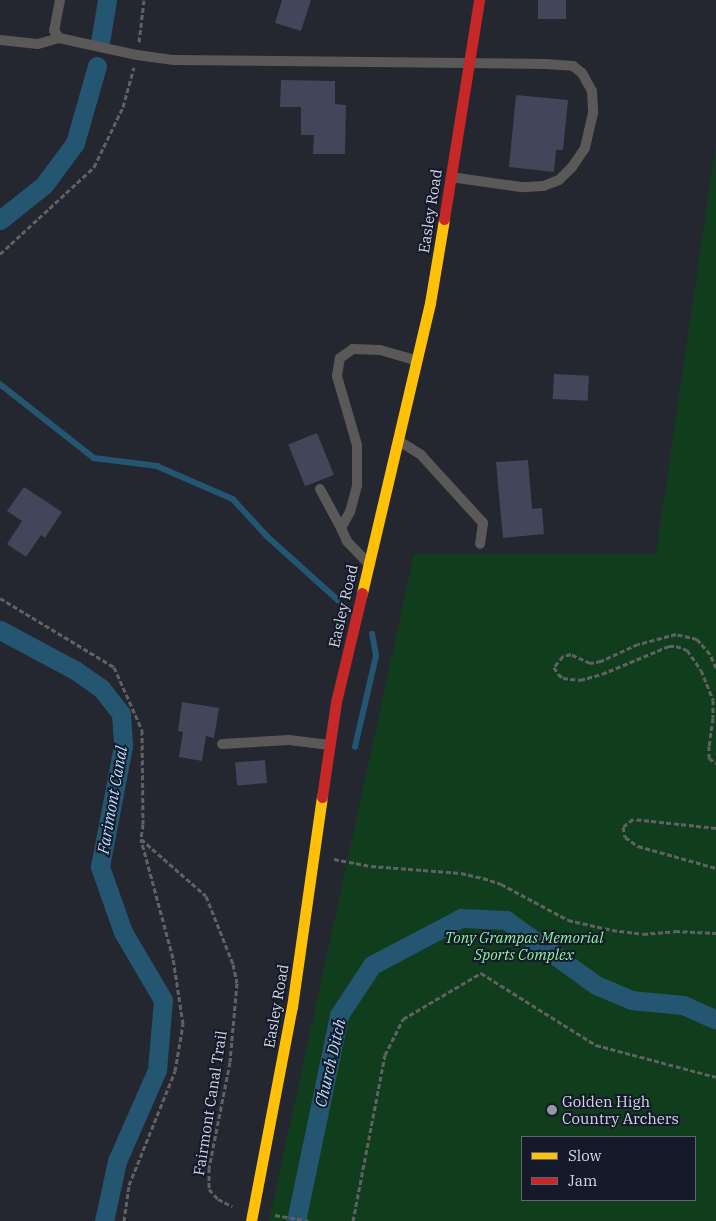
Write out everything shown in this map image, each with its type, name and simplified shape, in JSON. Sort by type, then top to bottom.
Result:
[{"type":"street","name":"Easley Road","points":[[252,1216],[292,1007],[336,702],[430,303],[479,0]]},
{"type":"lane","points":[[59,38],[54,30],[60,0]]},
{"type":"lane","points":[[0,40],[38,44],[59,38],[137,55],[174,60],[469,62],[573,66],[582,73],[592,91],[593,113],[585,148],[559,180],[542,186],[520,187],[450,177]]},
{"type":"lane","points":[[341,528],[350,512],[358,485],[357,445],[337,376],[340,358],[354,348],[380,350],[416,360]]},
{"type":"lane","points":[[398,440],[421,456],[483,523],[480,544]]},
{"type":"lane","points":[[320,489],[347,541],[368,564]]},
{"type":"lane","points":[[222,744],[288,740],[330,745]]},
{"type":"path","points":[[0,254],[94,167],[123,106],[137,55],[144,0]]},
{"type":"path","points":[[0,598],[114,668],[142,730],[143,824],[141,839],[173,958],[183,1024],[175,1072],[129,1185],[124,1221]]},
{"type":"path","points":[[716,668],[710,654],[696,639],[676,634],[638,644],[601,661],[590,663],[571,654],[563,656],[554,666],[558,674],[563,678],[580,680],[602,674],[669,646],[676,646],[687,650],[701,670],[713,700],[709,758],[716,763]]},
{"type":"path","points":[[716,828],[633,820],[623,827],[625,837],[638,846],[716,868]]},
{"type":"path","name":"Fairmont Canal Trail","points":[[141,839],[206,896],[233,964],[237,983],[230,1062],[209,1168],[209,1189],[218,1199],[252,1216],[285,1216],[308,1221]]},
{"type":"path","points":[[314,856],[371,866],[462,873],[483,878],[501,884],[568,920],[612,930],[643,934],[675,931],[716,933]]},
{"type":"path","points":[[353,1221],[385,1055],[403,1019],[481,973],[596,1045],[716,1077]]},
{"type":"green space","name":"Tony Grampas Memorial Sports Complex","points":[[716,143],[716,1221],[269,1221],[414,554],[656,554]]},
{"type":"building","points":[[282,0],[311,0],[301,31],[275,23]]},
{"type":"building","points":[[538,0],[566,0],[566,19],[538,19]]},
{"type":"building","points":[[281,80],[335,81],[335,104],[346,105],[345,154],[313,154],[314,135],[301,135],[301,107],[280,107]]},
{"type":"building","points":[[516,95],[568,100],[563,150],[556,150],[554,172],[509,167]]},
{"type":"building","points":[[554,374],[589,376],[588,401],[553,399]]},
{"type":"building","points":[[317,433],[334,475],[305,486],[288,445]]},
{"type":"building","points":[[528,460],[532,509],[542,508],[544,534],[503,538],[496,462]]},
{"type":"building","points":[[24,487],[62,512],[45,538],[41,535],[26,557],[7,544],[22,521],[7,511]]},
{"type":"building","points":[[182,702],[219,708],[214,738],[206,736],[202,761],[179,757],[183,732],[178,731]]},
{"type":"building","points":[[265,760],[267,783],[237,786],[235,763]]},
{"type":"waterway","name":"Farimont Canal","points":[[100,42],[107,0]]},
{"type":"waterway","name":"Farimont Canal","points":[[0,220],[44,185],[75,143],[97,66]]},
{"type":"waterway","points":[[0,384],[94,458],[157,466],[233,499],[267,536],[338,600]]},
{"type":"waterway","name":"Farimont Canal","points":[[0,630],[75,670],[101,688],[121,714],[123,746],[100,867],[123,932],[163,1000],[157,1070],[117,1161],[104,1221]]},
{"type":"waterway","points":[[355,747],[376,656],[372,634]]},
{"type":"waterway","name":"Church Ditch","points":[[296,1221],[339,1015],[372,965],[461,918],[506,920],[596,985],[631,1000],[683,1005],[716,1020]]},
{"type":"traffic: slow","points":[[362,593],[430,303],[444,219]]},
{"type":"traffic: slow","points":[[251,1221],[292,1007],[322,797]]},
{"type":"traffic: jam","points":[[444,219],[479,0]]},
{"type":"traffic: jam","points":[[322,797],[336,702],[362,593]]},
{"type":"place","name":"Golden High Country Archers","points":[[552,1110]]}]
